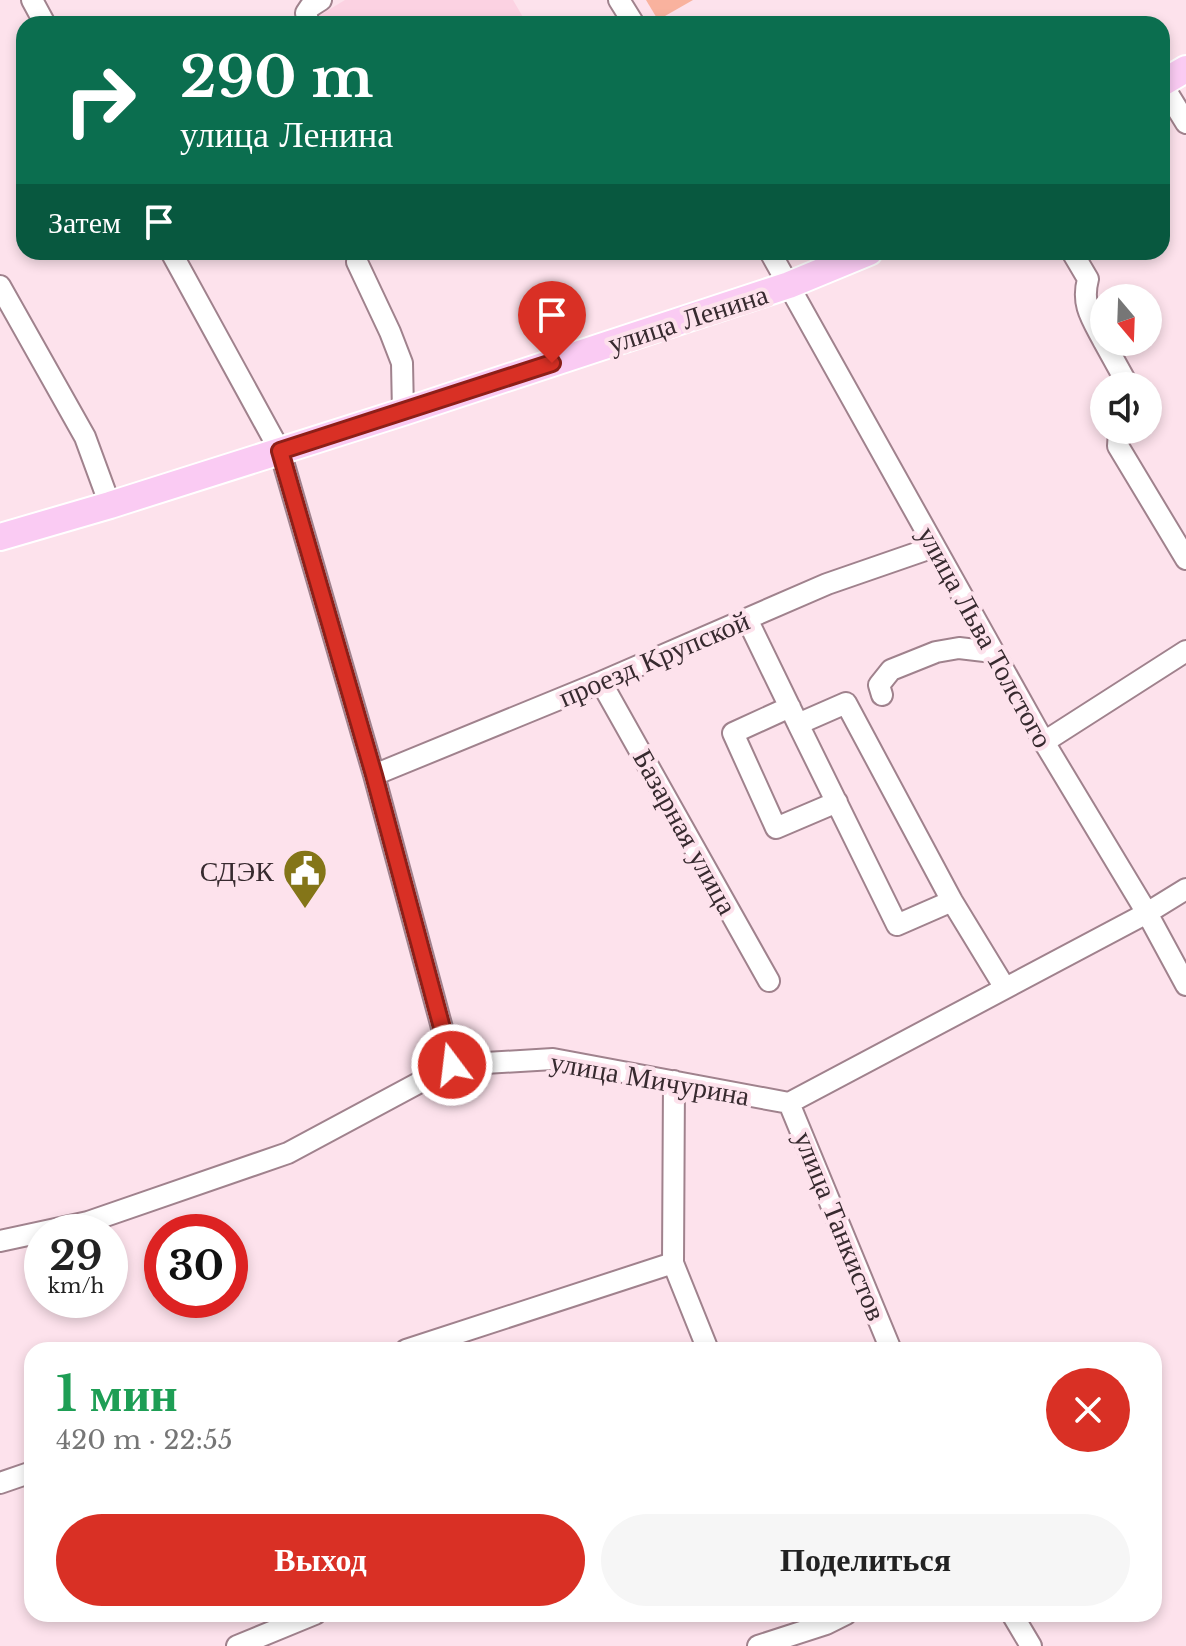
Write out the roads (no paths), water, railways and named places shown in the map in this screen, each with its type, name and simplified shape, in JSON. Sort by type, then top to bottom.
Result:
[{"type":"main road","name":"улица Ленина","points":[[0,537],[403,412],[789,285],[850,260]]},
{"type":"street","points":[[307,16],[310,7],[321,0]]},
{"type":"street","points":[[1170,96],[1186,123]]},
{"type":"street","points":[[175,260],[280,451],[374,775],[452,1065]]},
{"type":"street","name":"улица Льва Толстого","points":[[775,260],[1044,742],[1147,913],[1186,985]]},
{"type":"street","points":[[1077,260],[1088,279],[1084,293],[1090,316]]},
{"type":"street","points":[[357,262],[402,363],[403,412]]},
{"type":"street","points":[[0,286],[85,437],[110,505]]},
{"type":"street","points":[[1122,444],[1186,559]]},
{"type":"street","name":"проезд Крупской","points":[[374,775],[601,682],[827,584],[934,547]]},
{"type":"street","points":[[747,619],[897,925],[952,901]]},
{"type":"street","points":[[882,695],[879,685],[891,670],[936,652],[959,648],[993,652]]},
{"type":"street","points":[[1044,742],[1186,651]]},
{"type":"street","name":"Базарная улица","points":[[601,682],[769,981]]},
{"type":"street","points":[[837,802],[776,828],[733,733],[846,703],[952,901],[1005,988]]},
{"type":"street","name":"улица Мичурина","points":[[0,1241],[88,1222],[288,1153],[452,1065],[553,1059],[789,1103],[1147,913],[1186,889]]},
{"type":"street","points":[[674,1081],[673,1263],[705,1342]]},
{"type":"street","name":"улица Танкистов","points":[[789,1103],[888,1342]]},
{"type":"street","points":[[431,1342],[673,1263]]},
{"type":"street","points":[[0,1483],[24,1475]]},
{"type":"street","points":[[237,1646],[296,1622]]},
{"type":"street","points":[[758,1646],[817,1622]]},
{"type":"street","points":[[1017,1622],[1031,1646]]},
{"type":"place","name":"СДЭК","points":[[305,910]]}]
